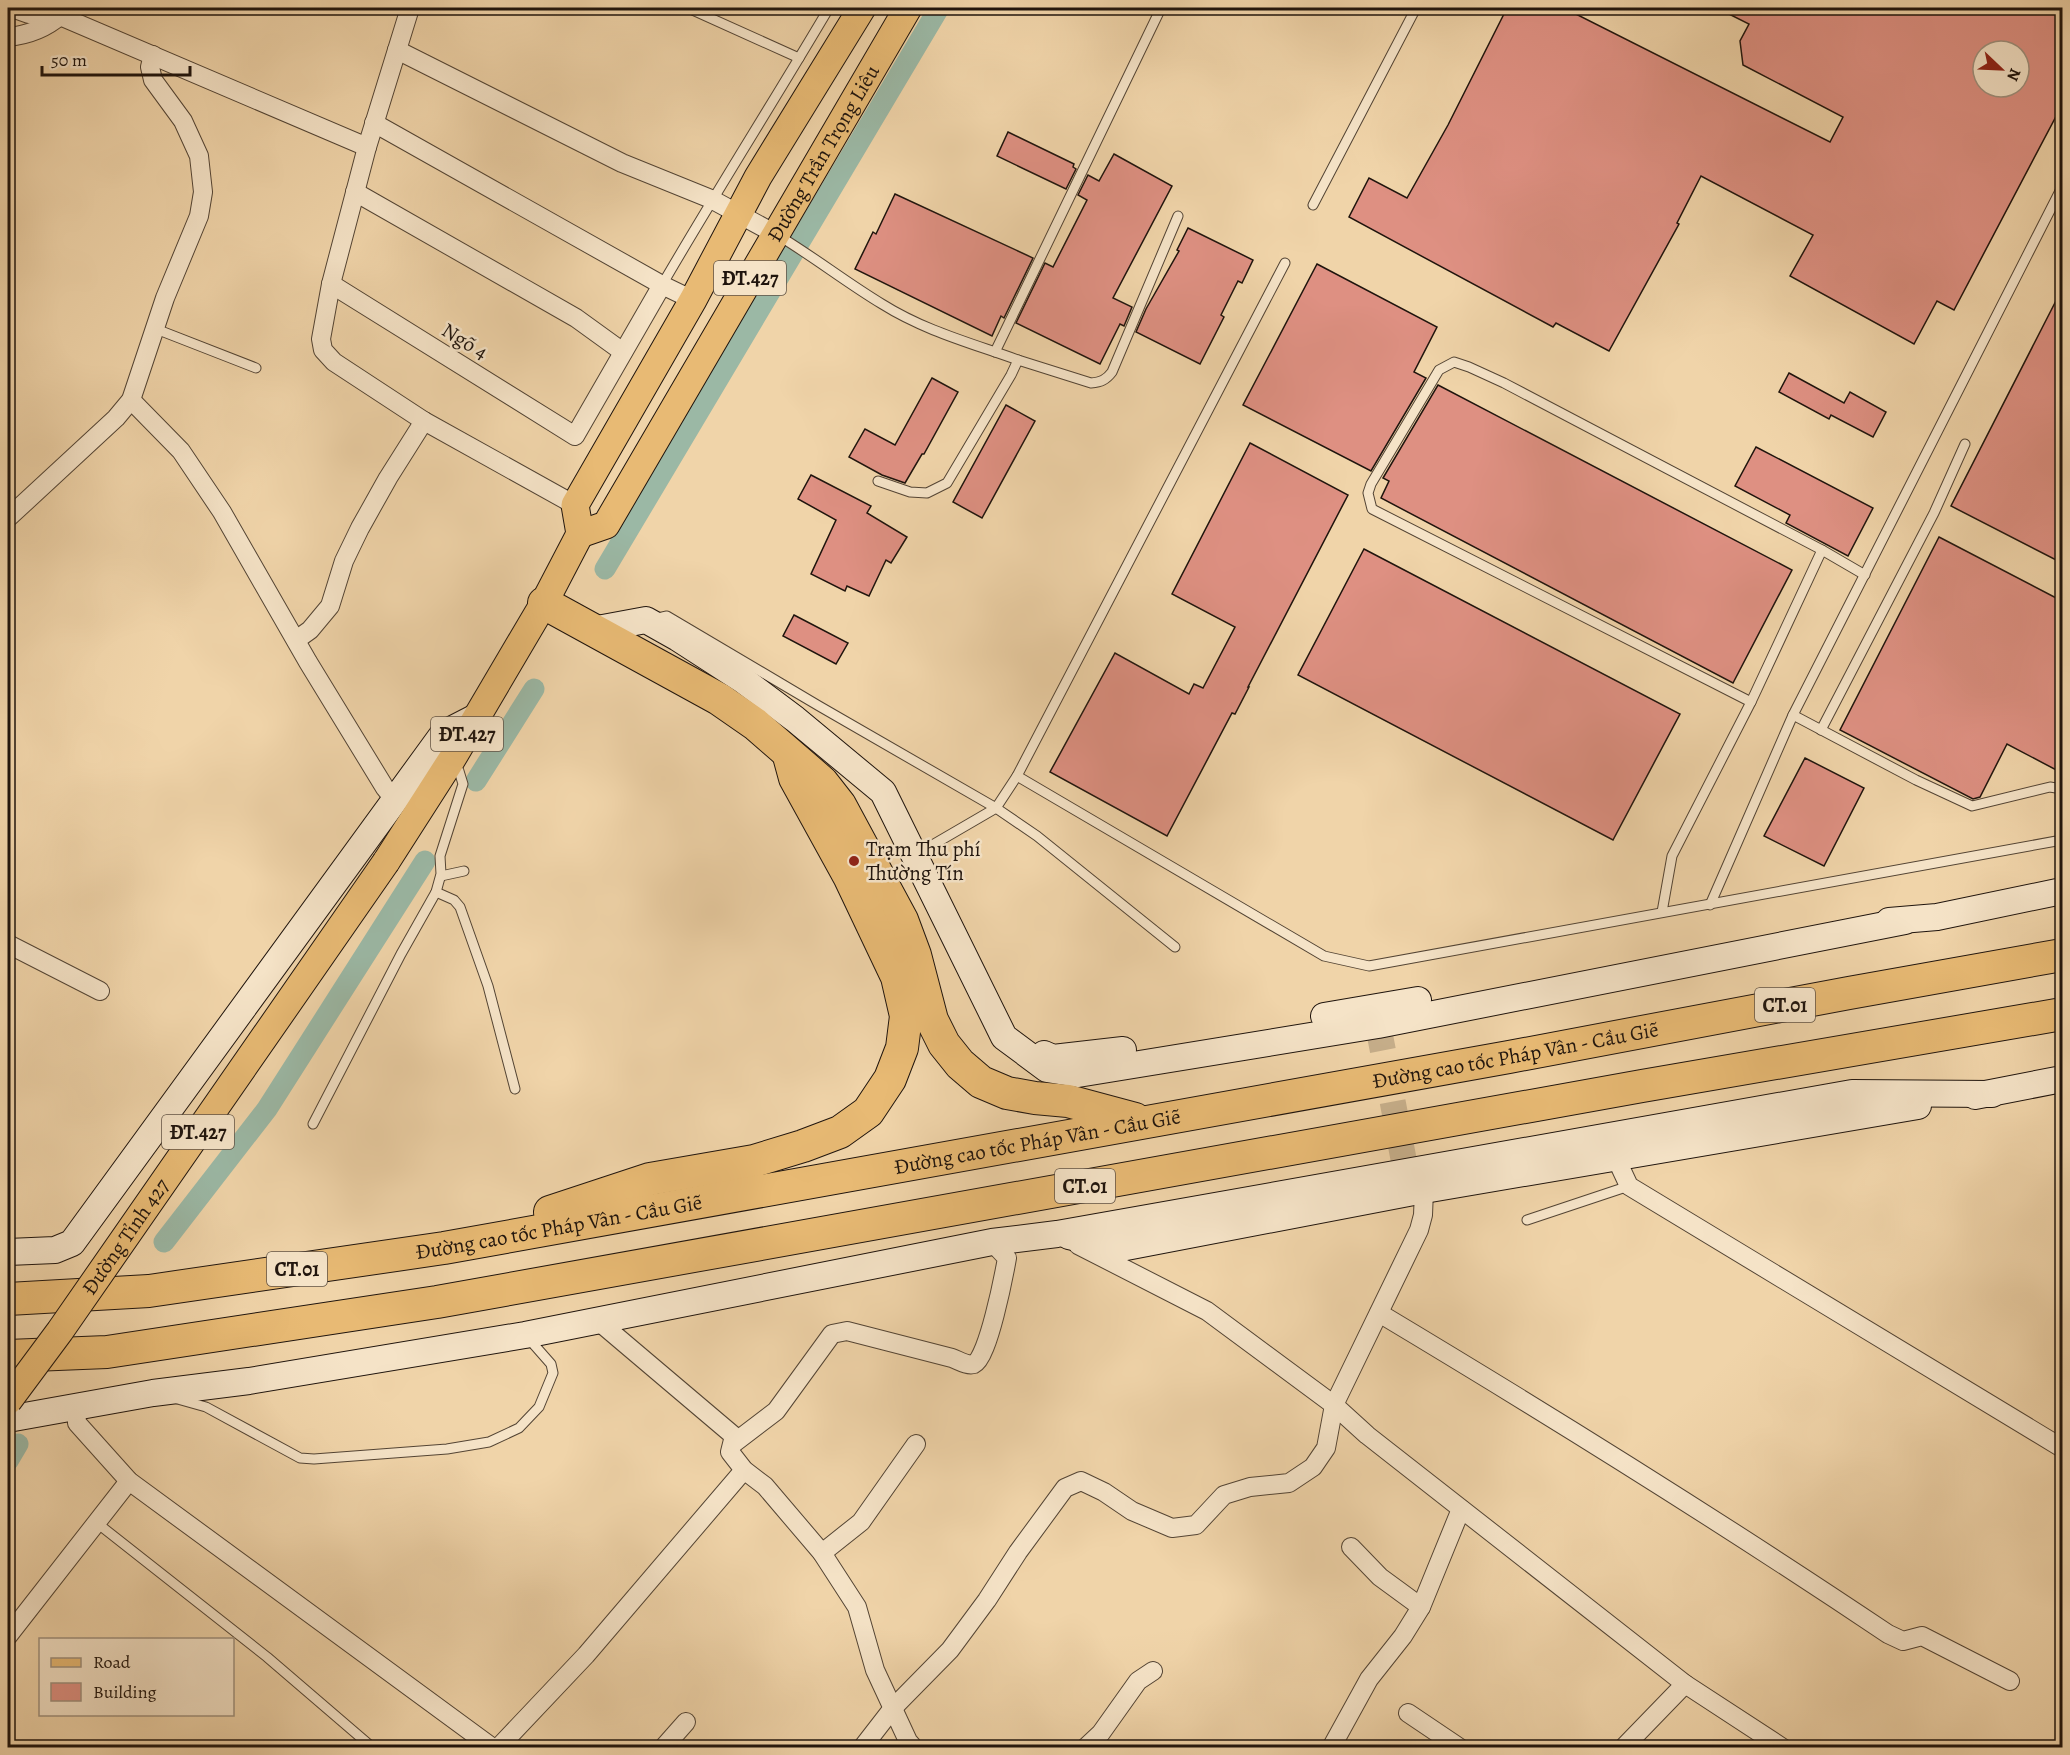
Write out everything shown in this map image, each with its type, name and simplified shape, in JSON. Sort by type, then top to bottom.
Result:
[{"type":"highway","points":[[544,603],[719,699],[755,724],[822,782],[840,806],[902,920],[915,955],[932,1020],[944,1044],[960,1064],[981,1082],[1007,1093],[1068,1101],[1145,1122]]},
{"type":"highway","points":[[444,1248],[650,1179],[754,1161],[803,1146],[840,1132],[868,1112],[890,1079],[902,1048],[906,1016],[897,977],[849,876],[795,778],[789,755]]},
{"type":"highway","name":"Đường cao tốc Pháp Vân - Cầu Giẽ","points":[[8,1299],[149,1291],[444,1248],[1509,1057],[2062,955]]},
{"type":"highway","name":"CT.01","points":[[8,1356],[106,1352],[437,1302],[1607,1092],[2062,1014]]},
{"type":"main road","name":"Đường Trần Trọng Liêu","points":[[574,506],[693,300],[738,213],[792,96],[862,8]]},
{"type":"main road","name":"Đường Trần Trọng Liêu","points":[[580,534],[606,525],[908,8]]},
{"type":"main road","points":[[574,506],[580,534]]},
{"type":"main road","name":"ĐT.427","points":[[452,759],[544,603],[580,534]]},
{"type":"main road","name":"Đường Tỉnh 427","points":[[8,1401],[67,1321],[386,862],[452,759]]},
{"type":"street","points":[[12,8],[29,14],[62,12],[153,55],[367,147]]},
{"type":"street","points":[[410,8],[367,147],[331,284],[321,339],[323,350],[334,362],[424,421],[574,506]]},
{"type":"street","points":[[8,37],[26,35],[45,27],[62,12]]},
{"type":"street","points":[[397,50],[622,163],[711,199],[777,235]]},
{"type":"street","points":[[8,518],[108,425],[131,400],[183,251],[199,216],[203,192],[199,156],[183,121],[153,80],[150,67],[153,55]]},
{"type":"street","points":[[374,123],[662,285],[693,300]]},
{"type":"street","points":[[355,192],[576,318],[623,352],[662,285]]},
{"type":"street","name":"Ngõ 4","points":[[331,284],[575,436],[623,352]]},
{"type":"street","points":[[131,400],[181,451],[222,513],[385,788],[389,793],[399,795]]},
{"type":"street","points":[[296,640],[310,630],[330,606],[344,561],[360,528],[387,478],[424,421]]},
{"type":"street","points":[[592,630],[646,620],[743,680],[795,719],[883,792],[1004,1037],[1053,1058],[1151,1047],[1597,969],[1800,925],[1905,921],[1937,917],[2062,891]]},
{"type":"street","points":[[8,1252],[55,1250],[72,1243],[443,734],[478,716]]},
{"type":"street","points":[[8,944],[100,991]]},
{"type":"street","points":[[1057,1234],[1121,1248],[1424,1190],[1992,1094],[2062,1079]]},
{"type":"street","points":[[8,1419],[153,1393],[249,1382],[525,1335],[992,1242],[1057,1234],[1852,1093],[1992,1094]]},
{"type":"street","points":[[1615,1156],[1629,1186],[2062,1448]]},
{"type":"street","points":[[862,1748],[893,1708],[950,1650],[1065,1488],[1081,1481],[1104,1492],[1132,1511],[1172,1528],[1196,1525],[1224,1495],[1250,1487],[1289,1483],[1312,1467],[1326,1448],[1334,1405],[1419,1230],[1423,1215],[1424,1190]]},
{"type":"street","points":[[1057,1234],[1207,1311],[1334,1405],[1367,1435],[1685,1684],[1783,1748]]},
{"type":"street","points":[[734,1443],[776,1411],[832,1334],[847,1331],[968,1364],[977,1361],[999,1301],[1007,1258],[992,1242]]},
{"type":"street","points":[[1378,1313],[1553,1418],[1769,1554],[1888,1634],[1903,1641],[1922,1636],[2010,1681]]},
{"type":"street","points":[[597,1320],[734,1436],[730,1452],[744,1470],[765,1486],[822,1553],[857,1607],[875,1670],[908,1741],[914,1748]]},
{"type":"street","points":[[76,1407],[77,1423],[129,1481],[493,1748]]},
{"type":"street","points":[[822,1553],[861,1522],[916,1444]]},
{"type":"street","points":[[498,1748],[586,1655],[744,1470]]},
{"type":"street","points":[[8,1636],[129,1481]]},
{"type":"street","points":[[1331,1748],[1369,1679],[1403,1636],[1421,1607],[1461,1509]]},
{"type":"street","points":[[1351,1547],[1380,1577],[1421,1607]]},
{"type":"street","points":[[1085,1748],[1101,1732],[1138,1681],[1153,1671]]},
{"type":"street","points":[[1623,1748],[1685,1684]]},
{"type":"street","points":[[1408,1713],[1460,1748]]},
{"type":"street","points":[[663,1748],[686,1722]]},
{"type":"lane","points":[[688,8],[799,58]]},
{"type":"lane","points":[[662,285],[711,199],[792,96],[799,58],[829,8]]},
{"type":"lane","points":[[995,352],[1161,8]]},
{"type":"lane","points":[[1313,205],[1416,8]]},
{"type":"lane","points":[[1710,905],[1793,715],[2062,187]]},
{"type":"lane","points":[[777,235],[811,255],[883,305],[942,335],[1017,360],[1091,382],[1100,382],[1107,379],[1112,372],[1179,216]]},
{"type":"lane","points":[[915,856],[996,808],[1017,776],[1285,264]]},
{"type":"lane","points":[[156,329],[256,368]]},
{"type":"lane","points":[[878,481],[910,492],[927,493],[947,483],[1011,375],[1017,360]]},
{"type":"lane","points":[[1751,702],[1372,509],[1368,493],[1371,484],[1438,370],[1454,362],[1504,383],[1822,550],[1865,575]]},
{"type":"lane","points":[[1821,730],[1934,513],[1965,444]]},
{"type":"lane","points":[[1662,912],[1672,856],[1751,702],[1822,550]]},
{"type":"lane","points":[[646,620],[667,616],[996,808],[1037,836],[1175,947]]},
{"type":"lane","points":[[1793,715],[1916,780],[1972,806],[2050,787],[2062,789]]},
{"type":"lane","points":[[313,1124],[401,954],[436,892],[441,875],[440,856],[462,784],[459,771],[452,759]]},
{"type":"lane","points":[[1017,776],[1324,956],[1370,966],[2062,840]]},
{"type":"lane","points":[[441,875],[464,871]]},
{"type":"lane","points":[[436,892],[454,900],[460,907],[488,986],[515,1089]]},
{"type":"lane","points":[[1527,1220],[1629,1186]]},
{"type":"lane","points":[[153,1393],[206,1407],[300,1458],[314,1459],[447,1449],[489,1442],[519,1428],[539,1407],[553,1373],[551,1364],[525,1335]]},
{"type":"lane","points":[[97,1523],[267,1657],[373,1748]]},
{"type":"building","points":[[1507,8],[1564,8],[1830,142],[1843,117],[1743,65],[1740,41],[1749,24],[1717,8],[2062,8],[2062,105],[1954,310],[1937,301],[1914,344],[1790,276],[1813,235],[1701,176],[1677,223],[1679,224],[1609,351],[1556,323],[1553,327],[1349,217],[1369,178],[1407,198],[1448,125]]},
{"type":"building","points":[[1008,132],[1074,164],[1073,167],[1076,169],[1066,189],[997,156]]},
{"type":"building","points":[[1114,154],[1172,186],[1113,298],[1132,307],[1124,326],[1120,324],[1100,364],[1016,323],[1045,263],[1053,267],[1087,200],[1078,195],[1088,175],[1099,181]]},
{"type":"building","points":[[895,194],[1033,258],[1004,318],[1001,316],[992,336],[855,269],[873,232],[876,234]]},
{"type":"building","points":[[1188,228],[1253,260],[1242,283],[1238,281],[1221,315],[1224,317],[1200,364],[1136,332],[1146,309],[1179,251],[1177,250]]},
{"type":"building","points":[[1317,264],[1437,327],[1414,372],[1426,378],[1371,471],[1243,405]]},
{"type":"building","points":[[2062,289],[2062,563],[1951,506]]},
{"type":"building","points":[[1789,373],[1844,403],[1850,392],[1886,412],[1873,437],[1831,415],[1829,419],[1779,392]]},
{"type":"building","points":[[932,378],[958,392],[924,454],[905,483],[882,475],[849,457],[865,429],[895,445]]},
{"type":"building","points":[[1438,385],[1792,570],[1733,683],[1381,498],[1389,481],[1383,478]]},
{"type":"building","points":[[1006,405],[1035,421],[982,518],[953,502]]},
{"type":"building","points":[[1250,443],[1348,495],[1235,714],[1232,713],[1167,836],[1050,772],[1115,653],[1189,694],[1194,684],[1203,688],[1235,627],[1172,594]]},
{"type":"building","points":[[1756,447],[1873,508],[1848,556],[1786,523],[1790,515],[1735,486]]},
{"type":"building","points":[[811,475],[871,506],[867,513],[907,537],[891,563],[886,560],[869,596],[847,586],[845,591],[811,574],[836,520],[798,499]]},
{"type":"building","points":[[1939,537],[2062,601],[2062,773],[2007,744],[1980,797],[1973,799],[1840,730]]},
{"type":"building","points":[[1364,549],[1680,714],[1613,840],[1298,675]]},
{"type":"building","points":[[794,615],[848,643],[836,664],[783,636]]},
{"type":"building","points":[[1805,758],[1864,788],[1824,866],[1764,836]]},
{"type":"waterway","points":[[605,569],[939,8]]},
{"type":"waterway","points":[[476,781],[534,689]]},
{"type":"waterway","points":[[164,1242],[267,1109],[425,861]]},
{"type":"waterway","points":[[8,1461],[18,1444]]},
{"type":"tunnel","points":[[1378,1025],[1406,1172]]},
{"type":"place","name":"Trạm Thu phí Thường Tín","points":[[854,861]]}]
